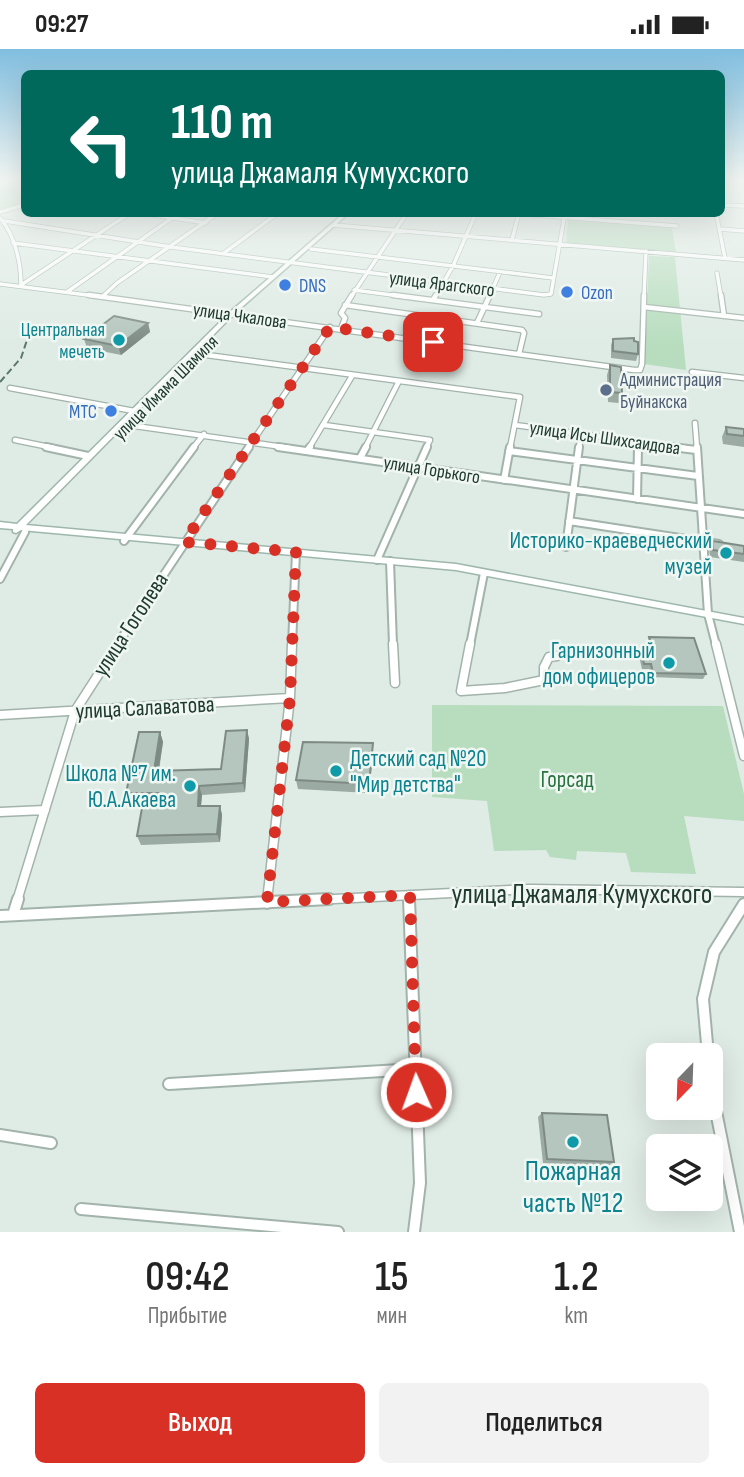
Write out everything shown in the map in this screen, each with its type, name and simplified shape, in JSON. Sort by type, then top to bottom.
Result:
[{"type":"main road","name":"улица Имама Шамиля","points":[[21,530],[134,411],[324,234]]},
{"type":"main road","name":"улица Имама Шамиля","points":[[21,530],[88,456],[199,354],[273,277],[311,249],[326,234]]},
{"type":"main road","points":[[0,525],[21,530]]},
{"type":"main road","points":[[0,531],[21,530],[182,544],[484,575],[744,623]]},
{"type":"main road","points":[[295,555],[377,560],[391,564]]},
{"type":"street","points":[[9,234],[21,275],[21,285]]},
{"type":"street","name":"улица Ярагского","points":[[84,234],[367,274],[548,295],[551,294],[553,278]]},
{"type":"street","points":[[21,285],[97,234]]},
{"type":"street","points":[[67,292],[148,234]]},
{"type":"street","points":[[103,296],[189,234]]},
{"type":"street","points":[[223,254],[250,234]]},
{"type":"street","points":[[341,329],[345,318],[341,313],[345,305],[394,234]]},
{"type":"street","points":[[435,234],[744,260]]},
{"type":"street","points":[[512,240],[514,234]]},
{"type":"street","points":[[311,249],[376,259],[553,278],[561,234]]},
{"type":"street","points":[[721,234],[725,258]]},
{"type":"street","points":[[433,300],[453,266],[466,236]]},
{"type":"street","points":[[13,243],[273,277]]},
{"type":"street","points":[[646,251],[644,307],[744,318]]},
{"type":"street","points":[[477,323],[500,272]]},
{"type":"street","points":[[717,273],[724,316]]},
{"type":"street","name":"улица Чкалова","points":[[0,284],[634,370],[640,370],[642,364],[644,307]]},
{"type":"street","points":[[354,290],[540,314]]},
{"type":"street","points":[[345,305],[522,330],[524,333],[519,353]]},
{"type":"street","name":"улица Гоголева","points":[[13,915],[75,711],[182,544],[330,327]]},
{"type":"street","points":[[199,354],[520,397],[504,481]]},
{"type":"street","points":[[692,372],[744,378]]},
{"type":"street","points":[[308,450],[352,376]]},
{"type":"street","points":[[360,458],[399,381]]},
{"type":"street","points":[[10,389],[134,411]]},
{"type":"street","points":[[695,423],[709,616],[744,756]]},
{"type":"street","name":"улица Горького","points":[[124,424],[744,514]]},
{"type":"street","points":[[324,425],[430,440],[377,560]]},
{"type":"street","name":"улица Исы Шихсаидова","points":[[515,425],[696,450]]},
{"type":"street","points":[[126,539],[204,434]]},
{"type":"street","points":[[566,547],[581,434]]},
{"type":"street","points":[[15,440],[88,456]]},
{"type":"street","points":[[637,499],[638,442]]},
{"type":"street","points":[[509,451],[698,476]]},
{"type":"street","points":[[569,521],[730,545]]},
{"type":"street","name":"улица Имама Шамиля","points":[[0,579],[21,530]]},
{"type":"street","points":[[267,902],[290,698],[295,555]]},
{"type":"street","points":[[391,564],[396,683]]},
{"type":"street","points":[[484,575],[461,691],[492,690],[544,680],[544,667],[549,657],[556,656]]},
{"type":"street","name":"улица Салаватова","points":[[0,715],[290,698]]},
{"type":"street","points":[[0,811],[45,810]]},
{"type":"street","name":"улица Джамаля Кумухского","points":[[0,916],[530,890],[744,893]]},
{"type":"street","points":[[410,895],[420,1183],[414,1232]]},
{"type":"street","points":[[707,1043],[703,999],[714,952],[744,905]]},
{"type":"street","points":[[169,1084],[416,1069]]},
{"type":"street","points":[[718,1120],[740,1232]]},
{"type":"street","points":[[0,1135],[51,1143]]},
{"type":"street","points":[[81,1209],[338,1232]]},
{"type":"green space","points":[[567,234],[673,234],[676,252],[566,244]]},
{"type":"green space","points":[[649,256],[675,257],[686,370],[644,364]]},
{"type":"green space","name":"Горсад","points":[[432,705],[723,706],[744,794],[744,821],[684,816],[696,874],[631,872],[626,853],[577,851],[576,860],[550,857],[546,850],[494,851],[487,801],[432,797]]},
{"type":"building","points":[[114,316],[148,323],[118,346],[84,339]]},
{"type":"building","points":[[634,338],[634,341],[638,342],[638,354],[613,351],[613,339]]},
{"type":"building","points":[[610,365],[621,367],[622,393],[610,392]]},
{"type":"building","points":[[726,427],[744,429],[744,436],[727,434]]},
{"type":"building","points":[[713,541],[744,546],[744,554],[713,550]]},
{"type":"building","name":"Гарнизонный дом офицеров","points":[[649,637],[694,638],[706,674],[653,673],[651,664],[644,664],[641,651],[653,652]]},
{"type":"building","name":"Школа №7 им. Ю.А.Акаева","points":[[247,730],[243,783],[199,786],[198,806],[220,806],[217,834],[137,836],[142,808],[160,807],[159,793],[126,793],[139,732],[160,732],[154,771],[221,769],[226,731]]},
{"type":"building","name":"Детский сад №20 \"Мир детства\"","points":[[303,742],[373,743],[369,784],[296,780]]},
{"type":"building","name":"Пожарная часть №12","points":[[542,1113],[607,1115],[614,1162],[547,1159]]},
{"type":"railway","points":[[0,382],[21,358],[31,328]]},
{"type":"place","name":"DNS","points":[[285,285]]},
{"type":"place","name":"Ozon","points":[[567,292]]},
{"type":"place","name":"Центральная мечеть","points":[[119,340]]},
{"type":"place","name":"Администрация Буйнакска","points":[[606,390]]},
{"type":"place","name":"МТС","points":[[111,411]]},
{"type":"place","name":"Историко-краеведческий музей","points":[[726,553]]},
{"type":"place","name":"Гарнизонный дом офицеров","points":[[669,663]]},
{"type":"place","name":"Детский сад №20 \"Мир детства\"","points":[[336,771]]},
{"type":"place","name":"Школа №7 им. Ю.А.Акаева","points":[[190,786]]},
{"type":"place","name":"Пожарная часть №12","points":[[573,1142]]},
{"type":"route","points":[[416,1092],[410,895],[267,902],[290,698],[296,552],[184,542],[330,327],[433,342]]}]
